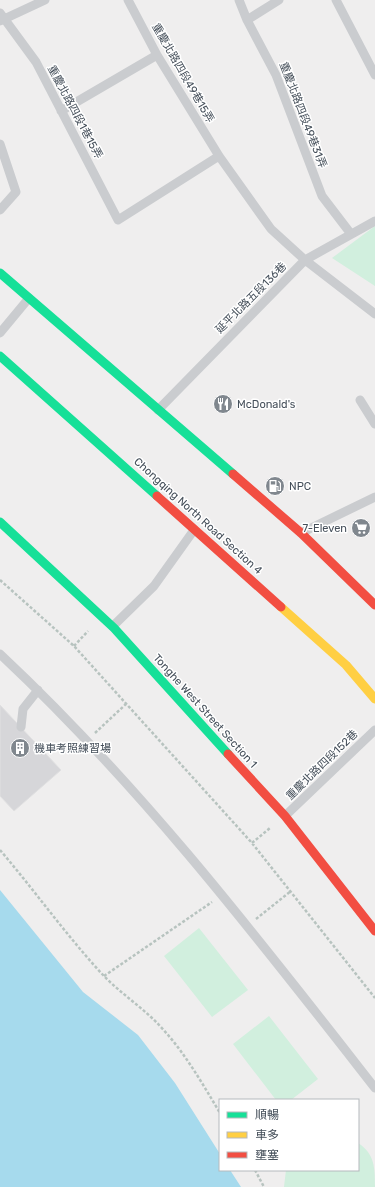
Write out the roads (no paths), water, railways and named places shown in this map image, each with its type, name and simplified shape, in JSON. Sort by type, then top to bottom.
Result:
[{"type":"main road","points":[[0,273],[301,533],[375,605]]},
{"type":"main road","name":"Chongqing North Road Section 4","points":[[0,356],[346,665],[375,700]]},
{"type":"main road","name":"Tonghe West Street Section 1","points":[[0,522],[113,626],[285,816],[375,932]]},
{"type":"main road","points":[[346,665],[375,683]]},
{"type":"lane","points":[[1,18],[45,0]]},
{"type":"lane","name":"重慶北路四段49巷15弄","points":[[128,0],[157,55],[219,156],[270,229],[306,260],[375,314]]},
{"type":"lane","name":"重慶北路四段49巷31弄","points":[[239,0],[247,20],[276,75],[322,196],[351,234]]},
{"type":"lane","points":[[247,20],[279,0]]},
{"type":"lane","points":[[336,0],[375,75]]},
{"type":"lane","name":"重慶北路四段1巷15弄","points":[[1,18],[36,62],[118,220],[219,156]]},
{"type":"lane","points":[[62,111],[157,55]]},
{"type":"lane","points":[[0,144],[16,192],[0,210]]},
{"type":"lane","name":"延平北路五段136巷","points":[[158,410],[306,260],[375,221]]},
{"type":"lane","points":[[0,333],[29,298]]},
{"type":"lane","points":[[360,400],[375,424]]},
{"type":"lane","points":[[301,533],[375,497]]},
{"type":"lane","points":[[113,626],[154,586],[195,529]]},
{"type":"lane","points":[[0,654],[38,690],[158,819],[248,926],[375,1088]]},
{"type":"lane","points":[[21,727],[23,709],[38,690]]},
{"type":"lane","name":"重慶北路四段152巷","points":[[285,816],[375,730]]},
{"type":"water","points":[[0,890],[83,992],[138,1035],[175,1083],[219,1152],[219,1171],[231,1171],[241,1187],[0,1187]]},
{"type":"place","name":"McDonald's","points":[[223,404]]},
{"type":"place","name":"NPC","points":[[275,486]]},
{"type":"place","name":"7-Eleven","points":[[361,528]]},
{"type":"place","name":"機車考照練習場","points":[[20,748]]}]
